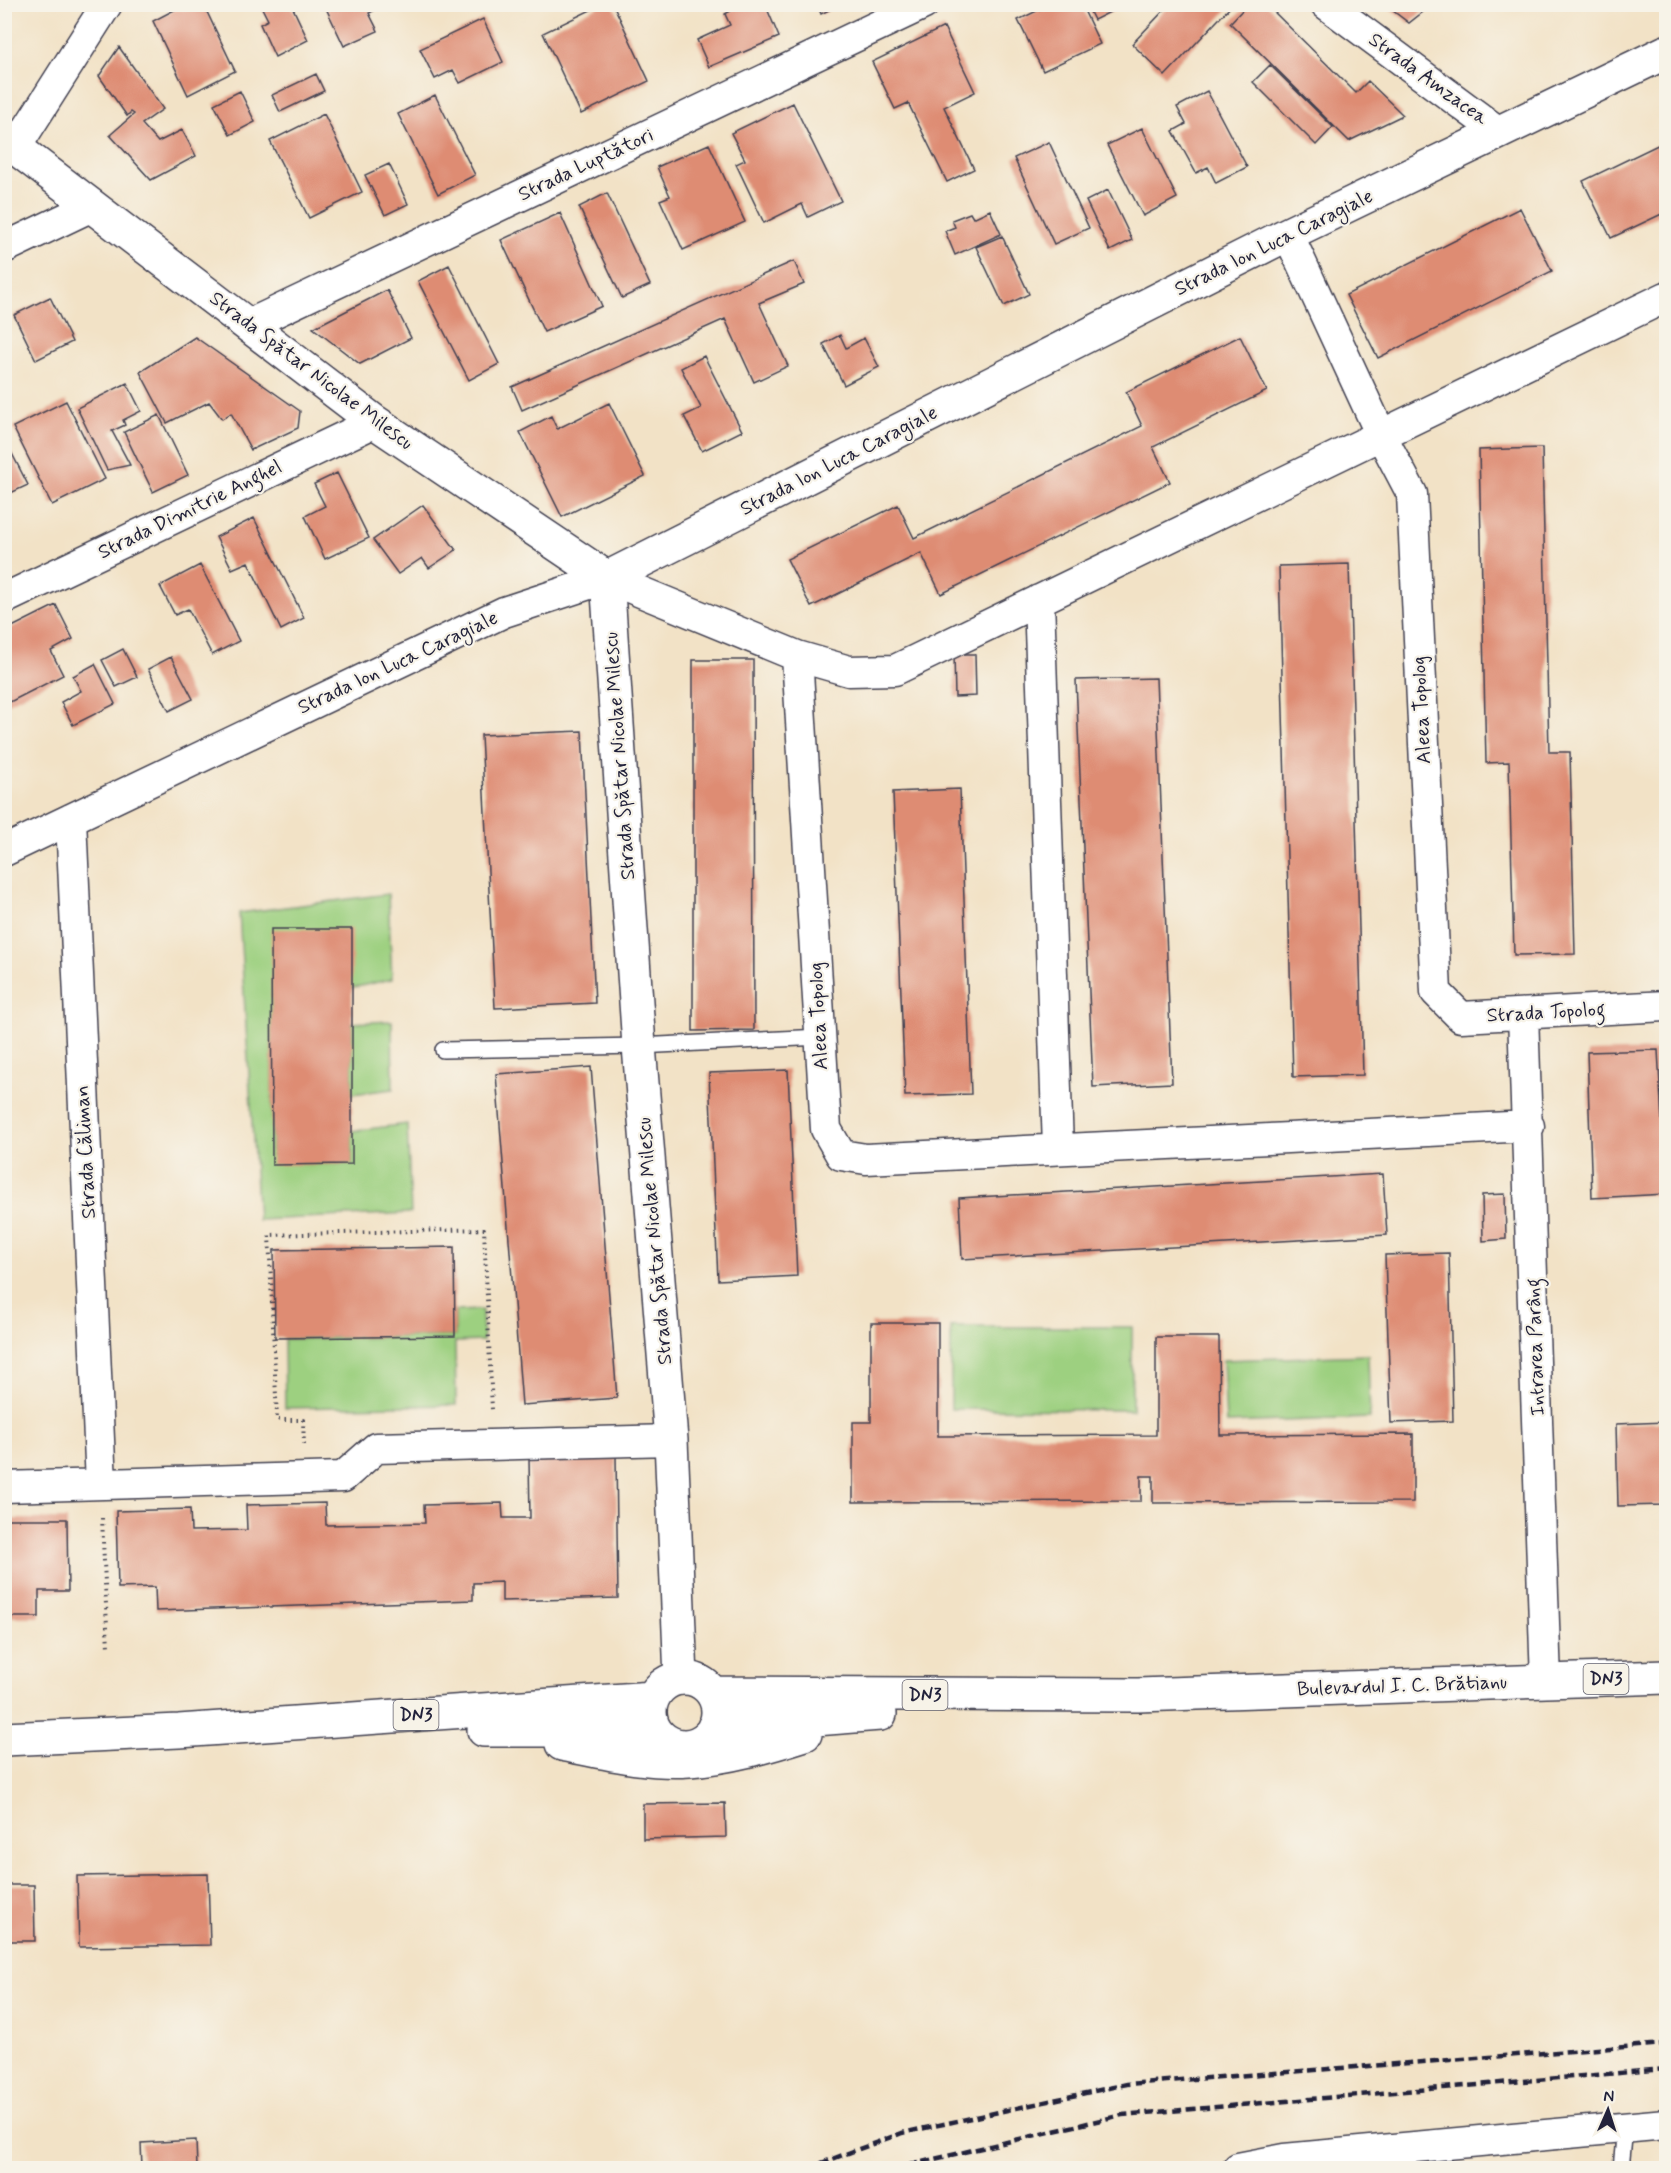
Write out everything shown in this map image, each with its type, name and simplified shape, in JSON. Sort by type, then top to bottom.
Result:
[{"type":"main road","name":"Strada Ion Luca Caragiale","points":[[607,578],[1288,234],[1666,52]]},
{"type":"main road","name":"Strada Spătar Nicolae Milescu","points":[[10,143],[375,422],[607,578],[639,1046],[671,1440],[681,1678]]},
{"type":"main road","name":"Bulevardul I. C. Brătianu","points":[[714,1727],[1138,1695],[1666,1677]]},
{"type":"main road","name":"DN3","points":[[681,1678],[699,1682],[712,1693]]},
{"type":"main road","points":[[681,1678],[665,1684],[654,1714],[670,1743],[690,1746],[709,1736],[714,1727],[717,1704],[712,1693]]},
{"type":"main road","name":"Bulevardul I. C. Brătianu","points":[[712,1693],[1138,1695]]},
{"type":"main road","name":"DN3","points":[[179,1731],[490,1730],[654,1714]]},
{"type":"main road","name":"DN3","points":[[4,1739],[654,1714]]},
{"type":"main road","points":[[490,1730],[630,1758],[688,1760],[751,1751],[864,1715]]},
{"type":"street","name":"Strada Luptători","points":[[248,325],[924,4]]},
{"type":"street","name":"Strada Amzacea","points":[[1326,4],[1500,133]]},
{"type":"street","points":[[10,143],[108,6]]},
{"type":"street","points":[[4,248],[92,206]]},
{"type":"street","name":"Aleea Topolog","points":[[1288,234],[1412,494],[1436,992]]},
{"type":"street","points":[[607,578],[797,656],[849,671],[895,670],[1666,297]]},
{"type":"street","name":"Strada Dimitrie Anghel","points":[[4,599],[375,422]]},
{"type":"street","name":"Strada Ion Luca Caragiale","points":[[4,852],[504,612],[607,578]]},
{"type":"street","points":[[1039,600],[1058,1148]]},
{"type":"street","name":"Aleea Topolog","points":[[797,656],[826,1130],[841,1155],[866,1159],[1528,1126]]},
{"type":"street","name":"Strada Căliman","points":[[71,819],[101,1484]]},
{"type":"street","name":"Strada Topolog","points":[[1436,992],[1461,1017],[1666,1006]]},
{"type":"street","name":"Intrarea Parâng","points":[[1523,1014],[1546,1681]]},
{"type":"street","points":[[4,1487],[343,1477],[376,1448],[671,1440]]},
{"type":"street","points":[[1238,2169],[1284,2159],[1666,2124]]},
{"type":"lane","points":[[444,1050],[639,1046],[821,1037]]},
{"type":"lane","points":[[1621,2169],[1625,2128]]},
{"type":"path","points":[[306,1478],[303,1420],[278,1420],[268,1235],[484,1229],[494,1444]]},
{"type":"path","points":[[101,1484],[108,1648]]},
{"type":"green space","points":[[388,894],[392,979],[352,988],[272,930],[272,1164],[352,1164],[352,1131],[407,1124],[411,1213],[258,1220],[239,913]]},
{"type":"green space","points":[[392,1021],[393,1089],[352,1094],[352,1023]]},
{"type":"green space","points":[[482,1310],[483,1341],[455,1342],[456,1405],[285,1408],[284,1339],[455,1336],[455,1311]]},
{"type":"green space","points":[[951,1327],[1132,1327],[1132,1410],[951,1409]]},
{"type":"green space","points":[[1368,1355],[1370,1418],[1226,1423],[1223,1360]]},
{"type":"building","points":[[260,4],[291,4],[308,40],[275,57],[260,24],[268,20]]},
{"type":"building","points":[[324,4],[387,4],[369,13],[378,31],[344,46]]},
{"type":"building","points":[[603,4],[613,4],[649,81],[581,114],[543,33]]},
{"type":"building","points":[[743,4],[765,4],[779,37],[709,67],[697,40],[730,25],[725,14]]},
{"type":"building","points":[[817,4],[841,4],[821,14]]},
{"type":"building","points":[[1051,4],[1081,4],[1100,44],[1043,71],[1018,20]]},
{"type":"building","points":[[1086,4],[1126,4],[1094,20]]},
{"type":"building","points":[[1170,4],[1233,4],[1165,76],[1132,44]]},
{"type":"building","points":[[1248,4],[1266,4],[1356,93],[1368,81],[1403,115],[1349,141],[1230,23]]},
{"type":"building","points":[[1384,4],[1433,4],[1409,23]]},
{"type":"building","points":[[176,9],[206,10],[235,71],[188,95],[153,21]]},
{"type":"building","points":[[483,19],[503,62],[460,83],[453,70],[435,79],[420,49]]},
{"type":"building","points":[[944,27],[975,92],[944,107],[974,169],[947,182],[908,103],[895,109],[872,62]]},
{"type":"building","points":[[119,47],[163,109],[142,124],[158,142],[182,130],[196,156],[151,180],[110,135],[134,114],[131,112],[127,116],[99,76]]},
{"type":"building","points":[[1270,65],[1333,127],[1316,145],[1253,82]]},
{"type":"building","points":[[316,74],[324,91],[280,112],[272,95]]},
{"type":"building","points":[[240,91],[255,122],[230,135],[214,104]]},
{"type":"building","points":[[1207,91],[1247,167],[1216,183],[1208,167],[1196,173],[1173,131],[1186,124],[1177,107]]},
{"type":"building","points":[[435,95],[475,175],[438,194],[398,114]]},
{"type":"building","points":[[793,103],[841,201],[808,217],[802,204],[764,223],[736,164],[745,160],[731,133]]},
{"type":"building","points":[[324,114],[362,192],[309,218],[270,141]]},
{"type":"building","points":[[1142,128],[1177,198],[1143,216],[1107,145]]},
{"type":"building","points":[[1666,141],[1666,212],[1611,238],[1583,181]]},
{"type":"building","points":[[1049,142],[1089,228],[1054,244],[1014,158]]},
{"type":"building","points":[[709,144],[745,222],[683,250],[660,200],[670,196],[657,167]]},
{"type":"building","points":[[389,164],[408,204],[385,215],[365,175]]},
{"type":"building","points":[[1108,190],[1132,240],[1110,251],[1086,201]]},
{"type":"building","points":[[607,193],[650,285],[622,298],[579,207]]},
{"type":"building","points":[[1520,208],[1552,271],[1378,358],[1346,295]]},
{"type":"building","points":[[990,210],[1001,234],[955,255],[945,231],[955,227],[952,220],[970,213],[973,218]]},
{"type":"building","points":[[560,213],[602,306],[544,332],[501,240]]},
{"type":"building","points":[[1002,236],[1029,294],[1004,306],[976,247]]},
{"type":"building","points":[[794,261],[804,284],[759,303],[788,366],[754,382],[725,319],[522,410],[512,387]]},
{"type":"building","points":[[449,265],[499,364],[469,380],[418,281]]},
{"type":"building","points":[[387,290],[411,338],[360,364],[313,328]]},
{"type":"building","points":[[50,297],[72,342],[36,360],[14,315]]},
{"type":"building","points":[[840,335],[846,348],[864,338],[879,367],[844,385],[823,344]]},
{"type":"building","points":[[1240,336],[1267,391],[1153,447],[1170,482],[941,594],[921,553],[811,607],[787,559],[898,505],[914,538],[1142,426],[1126,392]]},
{"type":"building","points":[[195,337],[300,411],[298,428],[251,450],[231,413],[222,419],[209,402],[167,423],[140,372]]},
{"type":"building","points":[[704,356],[742,431],[702,451],[684,416],[701,408],[681,368]]},
{"type":"building","points":[[127,383],[141,411],[123,420],[125,425],[112,431],[130,465],[107,470],[77,408]]},
{"type":"building","points":[[66,401],[105,479],[52,505],[13,427]]},
{"type":"building","points":[[609,403],[645,476],[562,517],[520,432],[551,416],[557,429]]},
{"type":"building","points":[[159,415],[188,475],[153,492],[124,432]]},
{"type":"building","points":[[4,438],[28,485],[4,496]]},
{"type":"building","points":[[1542,448],[1549,752],[1570,752],[1575,954],[1514,955],[1509,762],[1486,763],[1479,450]]},
{"type":"building","points":[[337,473],[369,538],[325,559],[305,516],[325,506],[314,484]]},
{"type":"building","points":[[423,505],[456,550],[429,568],[422,558],[398,574],[373,540]]},
{"type":"building","points":[[254,518],[304,618],[281,630],[248,562],[232,569],[216,537]]},
{"type":"building","points":[[1349,564],[1363,1075],[1293,1077],[1279,566]]},
{"type":"building","points":[[200,565],[239,641],[212,655],[188,609],[175,615],[160,586]]},
{"type":"building","points":[[56,605],[73,639],[51,651],[63,675],[4,705],[4,631]]},
{"type":"building","points":[[123,649],[137,677],[116,687],[102,660]]},
{"type":"building","points":[[954,654],[975,654],[976,696],[955,697]]},
{"type":"building","points":[[171,657],[193,699],[169,711],[148,669]]},
{"type":"building","points":[[693,660],[753,660],[754,1030],[693,1031]]},
{"type":"building","points":[[95,664],[115,704],[73,725],[61,702],[81,691],[73,676]]},
{"type":"building","points":[[1156,678],[1172,1083],[1093,1087],[1076,680]]},
{"type":"building","points":[[582,731],[595,1003],[495,1008],[481,735]]},
{"type":"building","points":[[960,789],[971,1094],[905,1096],[893,792]]},
{"type":"building","points":[[271,929],[352,929],[352,1164],[272,1165]]},
{"type":"building","points":[[1658,1050],[1666,1194],[1592,1198],[1587,1052]]},
{"type":"building","points":[[591,1067],[617,1398],[522,1405],[496,1074]]},
{"type":"building","points":[[788,1070],[797,1276],[718,1280],[709,1073]]},
{"type":"building","points":[[1383,1174],[1387,1235],[962,1259],[959,1198]]},
{"type":"building","points":[[1505,1194],[1506,1239],[1483,1241],[1482,1195]]},
{"type":"building","points":[[454,1247],[455,1336],[275,1338],[274,1250]]},
{"type":"building","points":[[1449,1253],[1453,1421],[1391,1423],[1385,1255]]},
{"type":"building","points":[[871,1323],[938,1323],[938,1436],[1156,1435],[1156,1337],[1219,1337],[1220,1435],[1413,1434],[1413,1502],[1153,1503],[1153,1476],[1141,1476],[1141,1501],[853,1502],[853,1422],[871,1422]]},
{"type":"building","points":[[1666,1422],[1666,1505],[1618,1506],[1616,1424]]},
{"type":"building","points":[[616,1456],[618,1598],[502,1601],[502,1582],[473,1583],[473,1600],[156,1611],[155,1587],[118,1588],[116,1511],[190,1509],[191,1531],[247,1530],[246,1505],[325,1503],[326,1525],[425,1523],[424,1505],[502,1503],[503,1518],[530,1518],[529,1458]]},
{"type":"building","points":[[4,1519],[67,1519],[68,1591],[39,1591],[39,1617],[4,1617]]},
{"type":"building","points":[[725,1803],[726,1837],[643,1839],[643,1804]]},
{"type":"building","points":[[208,1874],[210,1945],[79,1947],[77,1876]]},
{"type":"building","points":[[4,1885],[34,1885],[35,1941],[4,1941]]},
{"type":"building","points":[[196,2140],[197,2168],[142,2168],[141,2143]]},
{"type":"railway","points":[[808,2168],[902,2133],[1127,2084],[1666,2044]]},
{"type":"railway","points":[[896,2168],[1122,2115],[1666,2069]]}]
